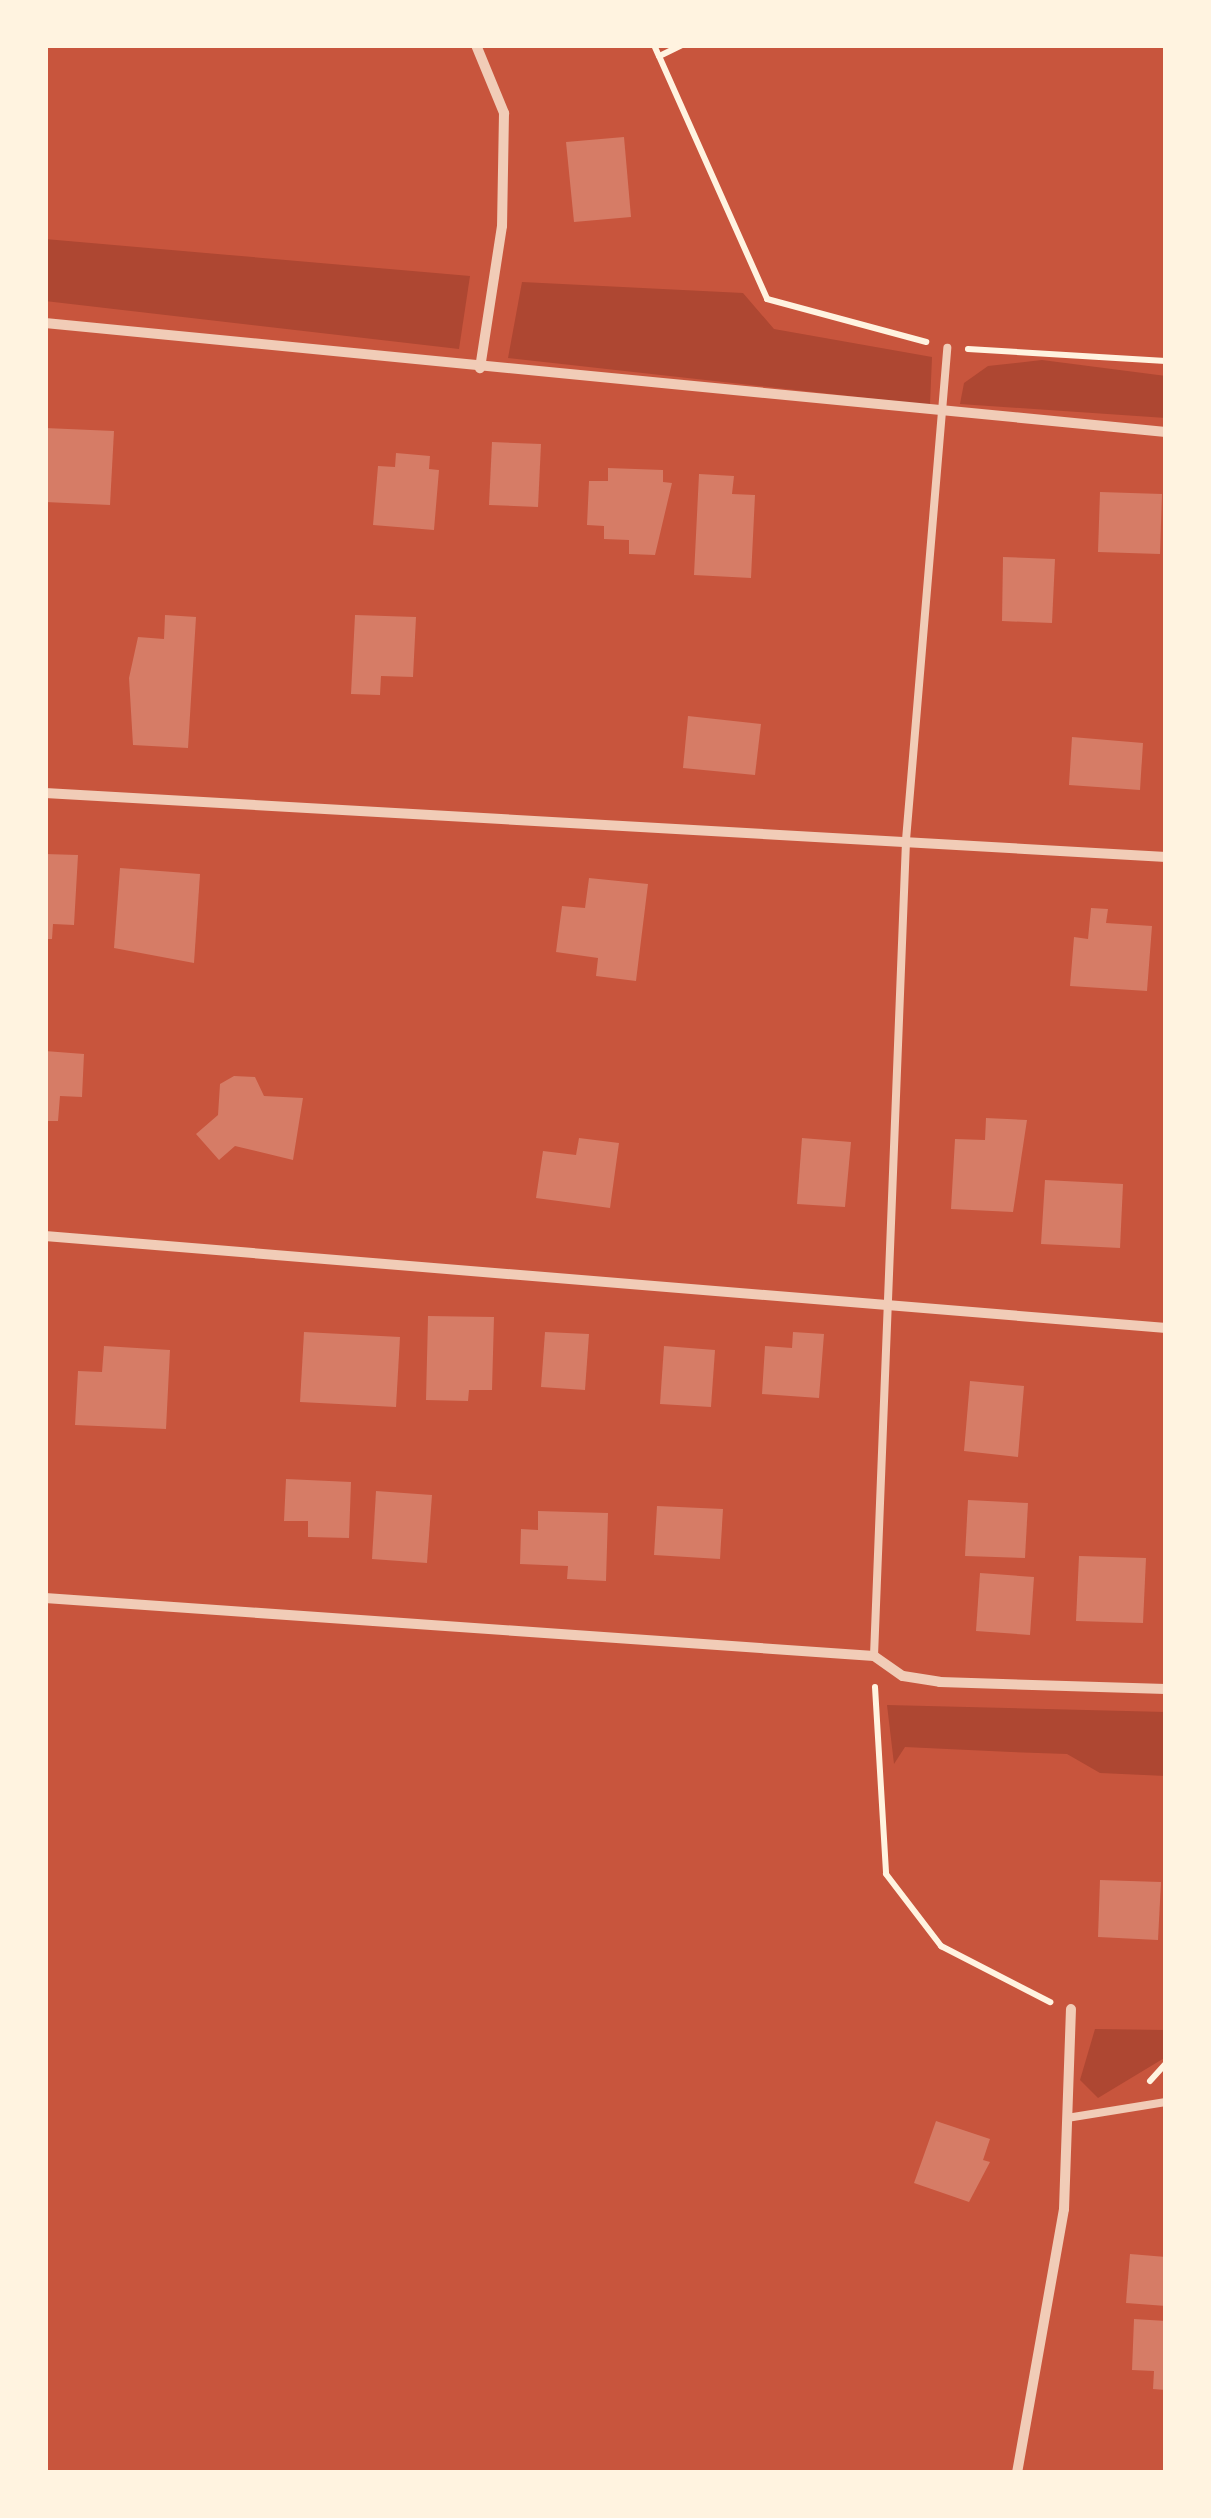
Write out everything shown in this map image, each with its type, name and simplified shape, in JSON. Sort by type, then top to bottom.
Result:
[{"type":"street","points":[[476,45],[504,112],[502,226],[480,368]]},
{"type":"street","points":[[45,323],[942,417],[1166,432]]},
{"type":"street","points":[[45,793],[1166,857]]},
{"type":"street","points":[[45,1236],[894,1302],[1166,1328]]},
{"type":"street","points":[[45,1598],[874,1656],[903,1676],[940,1682],[1166,1688]]},
{"type":"street","points":[[1017,2473],[1049,2316],[1068,2118],[1072,2009]]},
{"type":"lane","points":[[874,1656],[894,1302],[906,840],[947,348]]},
{"type":"lane","points":[[1068,2118],[1166,2102]]},
{"type":"path","points":[[654,45],[767,299],[947,348],[1166,360]]},
{"type":"path","points":[[660,56],[682,45]]},
{"type":"path","points":[[874,1656],[880,1854],[893,1887],[941,1946],[1011,1988],[1072,2009]]},
{"type":"shaded area","points":[[45,239],[470,276],[459,349],[45,301]]},
{"type":"shaded area","points":[[522,282],[743,293],[774,329],[932,357],[930,405],[508,358]]},
{"type":"shaded area","points":[[1042,360],[1166,376],[1166,418],[960,404],[964,383],[988,366]]},
{"type":"shaded area","points":[[887,1705],[1166,1712],[1166,1776],[1100,1773],[1067,1754],[905,1747],[894,1764]]},
{"type":"shaded area","points":[[1095,2029],[1166,2030],[1166,2057],[1098,2098],[1080,2080]]},
{"type":"building","points":[[624,137],[631,217],[574,222],[566,142]]},
{"type":"building","points":[[45,428],[114,431],[110,505],[45,502]]},
{"type":"building","points":[[492,442],[541,444],[538,507],[489,505]]},
{"type":"building","points":[[396,453],[430,456],[429,469],[439,470],[434,530],[373,525],[378,466],[395,467]]},
{"type":"building","points":[[608,468],[663,470],[663,482],[672,483],[655,555],[629,554],[629,540],[604,539],[604,526],[587,525],[589,481],[608,481]]},
{"type":"building","points":[[699,474],[734,476],[732,494],[755,495],[751,578],[694,575]]},
{"type":"building","points":[[1100,492],[1162,494],[1160,554],[1098,552]]},
{"type":"building","points":[[1003,557],[1055,559],[1052,623],[1002,621]]},
{"type":"building","points":[[165,615],[196,617],[188,748],[133,745],[129,678],[138,637],[164,639]]},
{"type":"building","points":[[355,615],[416,617],[413,677],[381,676],[380,695],[351,694]]},
{"type":"building","points":[[688,716],[761,724],[755,775],[683,768]]},
{"type":"building","points":[[1072,737],[1143,743],[1140,790],[1069,785]]},
{"type":"building","points":[[45,854],[78,855],[74,925],[53,924],[52,939],[45,939]]},
{"type":"building","points":[[120,868],[200,874],[194,963],[114,948]]},
{"type":"building","points":[[589,878],[648,884],[636,981],[596,976],[598,958],[556,952],[562,906],[585,908]]},
{"type":"building","points":[[1091,908],[1108,909],[1106,923],[1152,926],[1147,991],[1070,986],[1074,937],[1088,939]]},
{"type":"building","points":[[45,1051],[84,1054],[82,1097],[60,1096],[58,1121],[45,1121]]},
{"type":"building","points":[[234,1076],[255,1077],[264,1096],[303,1098],[293,1160],[235,1146],[219,1160],[196,1134],[218,1115],[220,1084]]},
{"type":"building","points":[[986,1118],[1027,1120],[1013,1212],[951,1209],[955,1139],[985,1140]]},
{"type":"building","points":[[579,1138],[619,1143],[610,1208],[536,1198],[543,1151],[576,1155]]},
{"type":"building","points":[[802,1138],[851,1142],[845,1207],[797,1204]]},
{"type":"building","points":[[1045,1180],[1123,1184],[1120,1248],[1041,1244]]},
{"type":"building","points":[[428,1316],[494,1317],[492,1390],[469,1390],[468,1401],[426,1400]]},
{"type":"building","points":[[304,1332],[400,1337],[396,1407],[300,1402]]},
{"type":"building","points":[[545,1332],[589,1334],[585,1390],[541,1387]]},
{"type":"building","points":[[793,1332],[824,1334],[819,1398],[762,1394],[765,1346],[792,1348]]},
{"type":"building","points":[[104,1346],[170,1350],[166,1429],[75,1425],[78,1371],[102,1372]]},
{"type":"building","points":[[664,1346],[715,1350],[711,1407],[660,1404]]},
{"type":"building","points":[[970,1381],[1024,1386],[1018,1457],[964,1451]]},
{"type":"building","points":[[286,1479],[351,1482],[349,1538],[308,1537],[308,1521],[284,1521]]},
{"type":"building","points":[[376,1491],[432,1495],[427,1563],[372,1559]]},
{"type":"building","points":[[968,1500],[1028,1503],[1025,1558],[965,1556]]},
{"type":"building","points":[[657,1506],[723,1509],[720,1559],[654,1555]]},
{"type":"building","points":[[538,1511],[608,1513],[606,1581],[567,1579],[568,1566],[520,1564],[521,1529],[538,1530]]},
{"type":"building","points":[[1079,1556],[1146,1558],[1143,1623],[1076,1621]]},
{"type":"building","points":[[980,1573],[1034,1577],[1030,1635],[976,1631]]},
{"type":"building","points":[[1100,1880],[1161,1882],[1158,1940],[1098,1937]]},
{"type":"building","points":[[936,2121],[990,2139],[983,2160],[990,2162],[969,2202],[914,2183]]},
{"type":"building","points":[[1130,2254],[1166,2257],[1166,2306],[1126,2303]]},
{"type":"building","points":[[1134,2319],[1166,2321],[1166,2390],[1153,2389],[1154,2371],[1132,2370]]}]
